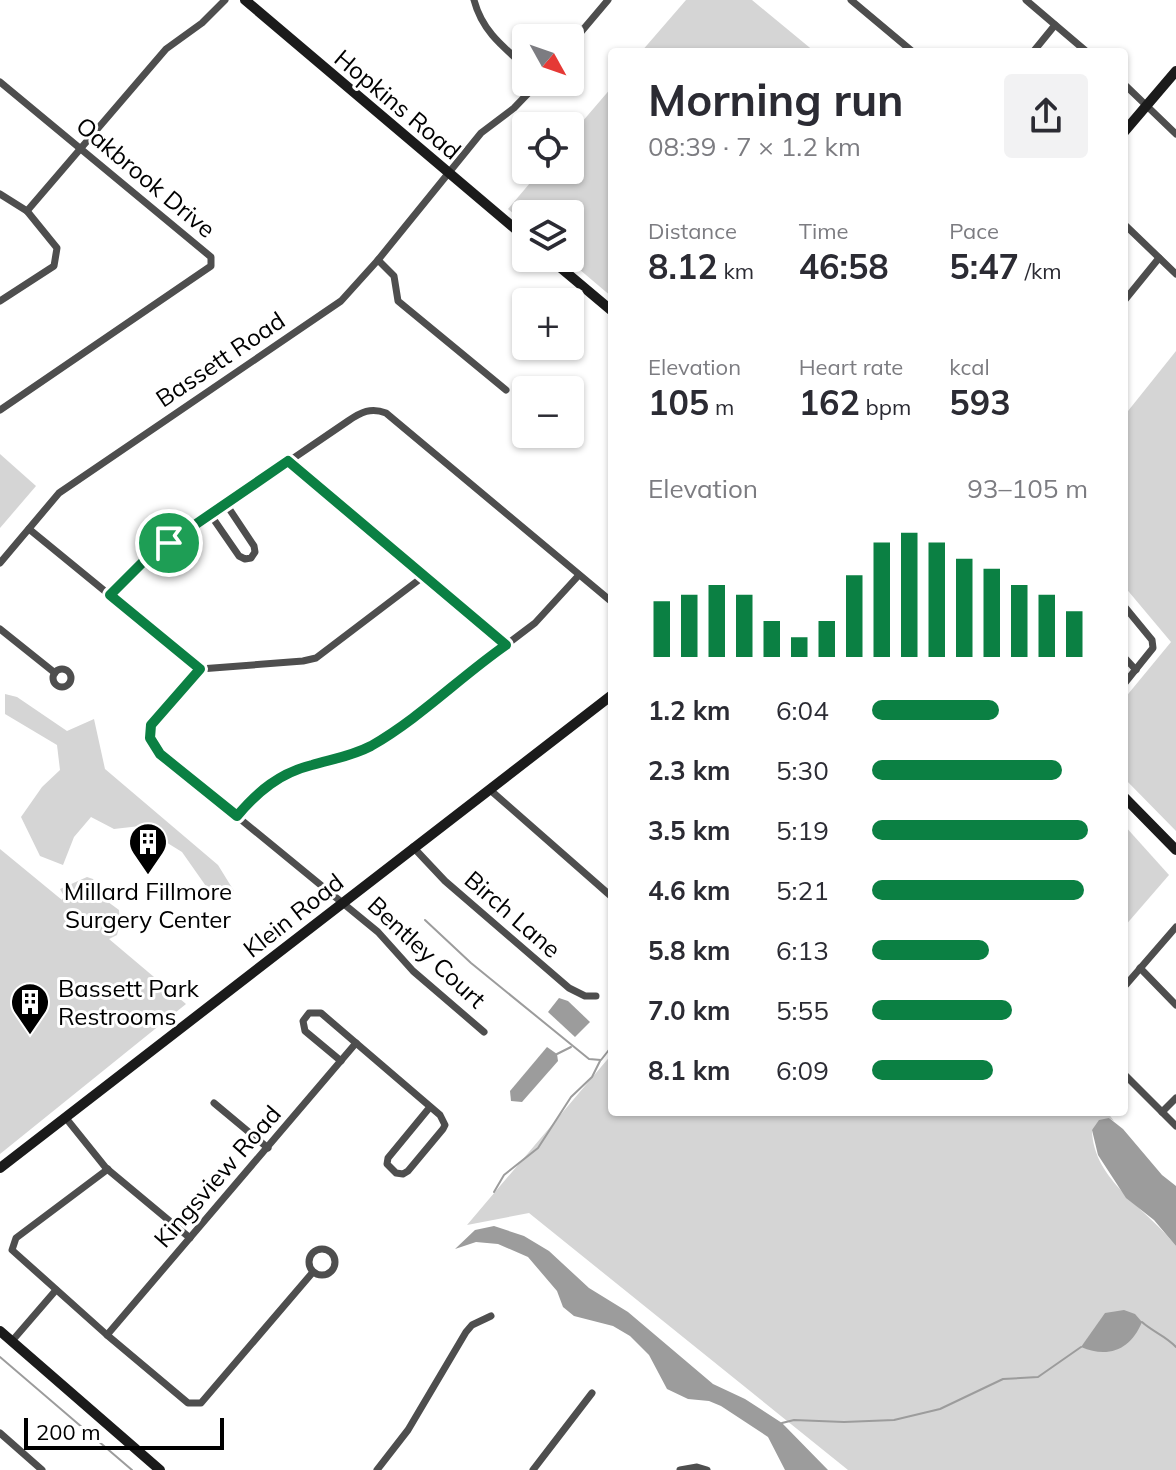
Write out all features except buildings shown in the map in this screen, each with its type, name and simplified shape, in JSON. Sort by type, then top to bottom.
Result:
[{"type":"street","points":[[27,211],[166,49],[202,23],[225,0]]},
{"type":"street","name":"Hopkins Road","points":[[245,0],[512,226]]},
{"type":"street","points":[[474,0],[497,43],[512,55]]},
{"type":"street","points":[[584,28],[608,0]]},
{"type":"street","points":[[851,0],[908,48]]},
{"type":"street","points":[[1026,0],[1082,48]]},
{"type":"street","points":[[1036,48],[1055,25]]},
{"type":"street","points":[[1128,127],[1176,71]]},
{"type":"street","name":"Oakbrook Drive","points":[[0,82],[211,257],[211,266],[0,410]]},
{"type":"street","points":[[1128,88],[1176,134]]},
{"type":"street","name":"Bassett Road","points":[[0,563],[59,493],[341,301],[481,133],[526,96]]},
{"type":"street","points":[[0,194],[27,211],[57,248],[54,266],[0,301]]},
{"type":"street","points":[[1128,228],[1176,274]]},
{"type":"street","points":[[1128,296],[1159,258]]},
{"type":"street","points":[[378,260],[394,276],[398,301],[506,390]]},
{"type":"street","points":[[566,272],[608,308]]},
{"type":"street","points":[[110,595],[148,557],[210,514],[361,412],[379,410],[608,599]]},
{"type":"street","points":[[288,461],[506,645]]},
{"type":"street","points":[[210,514],[239,556],[251,558],[255,552],[254,546],[226,504]]},
{"type":"street","points":[[29,529],[200,669],[316,658],[424,576]]},
{"type":"street","points":[[237,816],[256,793],[284,775],[343,758],[381,740],[548,612],[579,575]]},
{"type":"street","points":[[1128,611],[1152,640],[1153,648],[1128,679]]},
{"type":"street","points":[[0,629],[55,673]]},
{"type":"street","points":[[1128,661],[1136,670]]},
{"type":"street","name":"Bentley Court","points":[[200,669],[151,725],[150,738],[160,754],[378,932],[413,971],[484,1032]]},
{"type":"street","name":"Klein Road","points":[[0,1168],[608,698]]},
{"type":"street","points":[[489,789],[608,893]]},
{"type":"street","points":[[1128,801],[1176,850]]},
{"type":"street","name":"Birch Lane","points":[[413,847],[445,881],[569,988],[585,996],[596,996]]},
{"type":"street","points":[[1128,982],[1176,927]]},
{"type":"street","points":[[1140,968],[1176,1005]]},
{"type":"street","points":[[341,1061],[305,1031],[302,1027],[305,1017],[314,1012],[321,1013],[430,1107],[443,1120],[443,1129],[408,1171],[396,1173],[387,1164],[388,1158],[430,1107]]},
{"type":"street","name":"Kingsview Road","points":[[107,1335],[356,1043]]},
{"type":"street","points":[[1128,1078],[1176,1126]]},
{"type":"street","points":[[1162,1112],[1176,1098]]},
{"type":"street","points":[[214,1103],[268,1148]]},
{"type":"street","points":[[65,1117],[108,1169],[190,1238]]},
{"type":"street","points":[[108,1169],[13,1242],[12,1250],[188,1403],[201,1403],[313,1272]]},
{"type":"street","points":[[12,1341],[56,1290]]},
{"type":"street","points":[[377,1470],[408,1430],[466,1332],[472,1325],[491,1316]]},
{"type":"street","points":[[0,1331],[160,1470]]},
{"type":"street","points":[[533,1470],[592,1393]]},
{"type":"street","points":[[0,1433],[42,1470]]},
{"type":"street","points":[[680,1470],[697,1467],[707,1470]]},
{"type":"shaded area","points":[[686,0],[752,0],[810,48],[644,48]]},
{"type":"shaded area","points":[[608,92],[608,294],[583,272],[584,200],[516,200],[529,184],[584,184],[584,120]]},
{"type":"shaded area","points":[[1176,351],[1176,831],[1128,782],[1128,694],[1171,642],[1128,591],[1128,411]]},
{"type":"shaded area","points":[[0,454],[36,486],[0,528]]},
{"type":"shaded area","points":[[5,694],[17,697],[67,731],[94,719],[105,769],[218,865],[234,891],[215,899],[182,852],[140,826],[114,829],[91,817],[74,837],[63,865],[40,856],[21,817],[42,787],[60,770],[57,745],[5,714]]},
{"type":"shaded area","points":[[1128,829],[1169,875],[1128,922]]},
{"type":"shaded area","points":[[0,849],[62,900],[64,896],[60,889],[87,877],[93,879],[104,899],[119,910],[117,935],[109,939],[186,1004],[0,1154]]},
{"type":"shaded area","points":[[559,998],[568,1001],[590,1022],[575,1037],[548,1012]]},
{"type":"shaded area","points":[[547,1047],[557,1054],[558,1061],[522,1102],[511,1101],[510,1091]]},
{"type":"shaded area","points":[[608,1059],[608,1116],[1110,1116],[1114,1121],[1109,1118],[1092,1130],[1102,1164],[1124,1193],[1176,1246],[1176,1470],[848,1470],[529,1213],[467,1225]]},
{"type":"shaded area","points":[[1109,1118],[1176,1186],[1176,1246],[1154,1220],[1126,1198],[1098,1155],[1092,1130],[1099,1120]]},
{"type":"shaded area","points":[[494,1226],[524,1236],[549,1251],[589,1288],[628,1312],[713,1384],[745,1399],[782,1423],[828,1470],[785,1470],[768,1437],[721,1406],[709,1401],[688,1399],[667,1389],[649,1355],[630,1336],[613,1326],[574,1316],[563,1307],[557,1291],[528,1257],[498,1244],[476,1242],[455,1249],[475,1230]]},
{"type":"shaded area","points":[[1124,1310],[1135,1314],[1142,1322],[1132,1339],[1110,1351],[1081,1347],[1105,1313]]},
{"type":"waterway","points":[[425,920],[471,963],[589,1059],[601,1060],[608,1051]]},
{"type":"waterway","points":[[557,1054],[571,1047]]},
{"type":"waterway","points":[[494,1192],[504,1175],[538,1148],[571,1097],[592,1077],[600,1061]]},
{"type":"waterway","points":[[1142,1322],[1176,1347]]},
{"type":"waterway","points":[[782,1423],[794,1420],[894,1420],[940,1409],[1003,1379],[1038,1377],[1081,1347]]},
{"type":"waterway","points":[[0,1357],[132,1470]]},
{"type":"place","name":"Millard Fillmore Surgery Center","points":[[148,876]]},
{"type":"place","name":"Bassett Park Restrooms","points":[[30,1036]]},
{"type":"route","points":[[288,461],[506,645],[381,740],[357,753],[284,775],[256,793],[237,816],[160,754],[150,738],[151,725],[200,669],[110,595],[148,557],[169,543],[288,461]]}]
